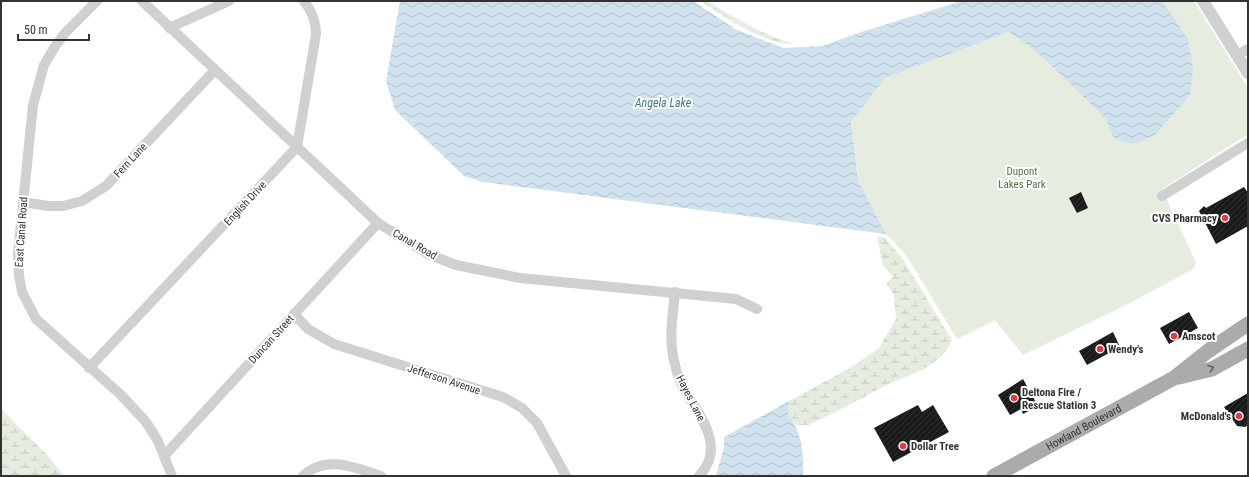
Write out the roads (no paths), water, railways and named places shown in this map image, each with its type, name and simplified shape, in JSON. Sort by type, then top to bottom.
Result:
[{"type":"main road","name":"Howland Boulevard","points":[[994,476],[1174,378],[1208,351],[1248,324]]},
{"type":"main road","name":"Howland Boulevard","points":[[1174,378],[1212,369],[1248,349]]},
{"type":"street","name":"East Canal Road","points":[[97,1],[65,33],[44,65],[33,105],[18,253],[18,276],[22,292],[36,319],[89,368],[121,395],[146,422],[158,441],[172,476]]},
{"type":"street","points":[[142,1],[169,28],[230,1]]},
{"type":"street","points":[[297,147],[316,34],[316,25],[310,8],[304,1]]},
{"type":"street","points":[[1203,1],[1248,73]]},
{"type":"street","name":"Canal Road","points":[[169,28],[378,222],[428,254],[456,265],[520,278],[736,299],[757,309]]},
{"type":"street","points":[[1237,55],[1248,49]]},
{"type":"street","name":"Fern Lane","points":[[23,202],[48,206],[63,206],[82,201],[106,186],[214,71]]},
{"type":"street","points":[[1162,196],[1248,143]]},
{"type":"street","name":"English Drive","points":[[89,368],[297,147]]},
{"type":"street","name":"Duncan Street","points":[[164,456],[378,222]]},
{"type":"street","name":"Hayes Lane","points":[[675,292],[671,338],[673,357],[680,382],[703,420],[710,438],[710,453],[703,471],[699,476]]},
{"type":"street","name":"Jefferson Avenue","points":[[294,314],[308,329],[334,344],[503,397],[522,408],[537,423],[566,476]]},
{"type":"street","points":[[303,476],[316,468],[330,463],[348,465],[381,476]]},
{"type":"water","name":"Angela Lake","points":[[400,1],[693,1],[735,29],[783,48],[822,46],[861,32],[962,1],[1162,1],[1188,39],[1193,69],[1190,95],[1155,135],[1134,144],[1114,139],[1106,119],[1032,48],[1009,32],[885,78],[851,122],[858,180],[886,234],[483,182],[464,176],[395,110],[386,81]]},
{"type":"water","points":[[789,401],[788,414],[793,421],[801,444],[803,476],[716,476],[724,447],[724,437]]},
{"type":"place","name":"CVS Pharmacy","points":[[1225,218]]},
{"type":"place","name":"Amscot","points":[[1174,336]]},
{"type":"place","name":"Wendy's","points":[[1100,349]]},
{"type":"place","name":"Deltona Fire / Rescue Station 3","points":[[1014,398]]},
{"type":"place","name":"McDonald's","points":[[1239,416]]},
{"type":"place","name":"Dollar Tree","points":[[903,446]]},
{"type":"park label","name":"Dupont Lakes Park","points":[[1022,177]]}]
